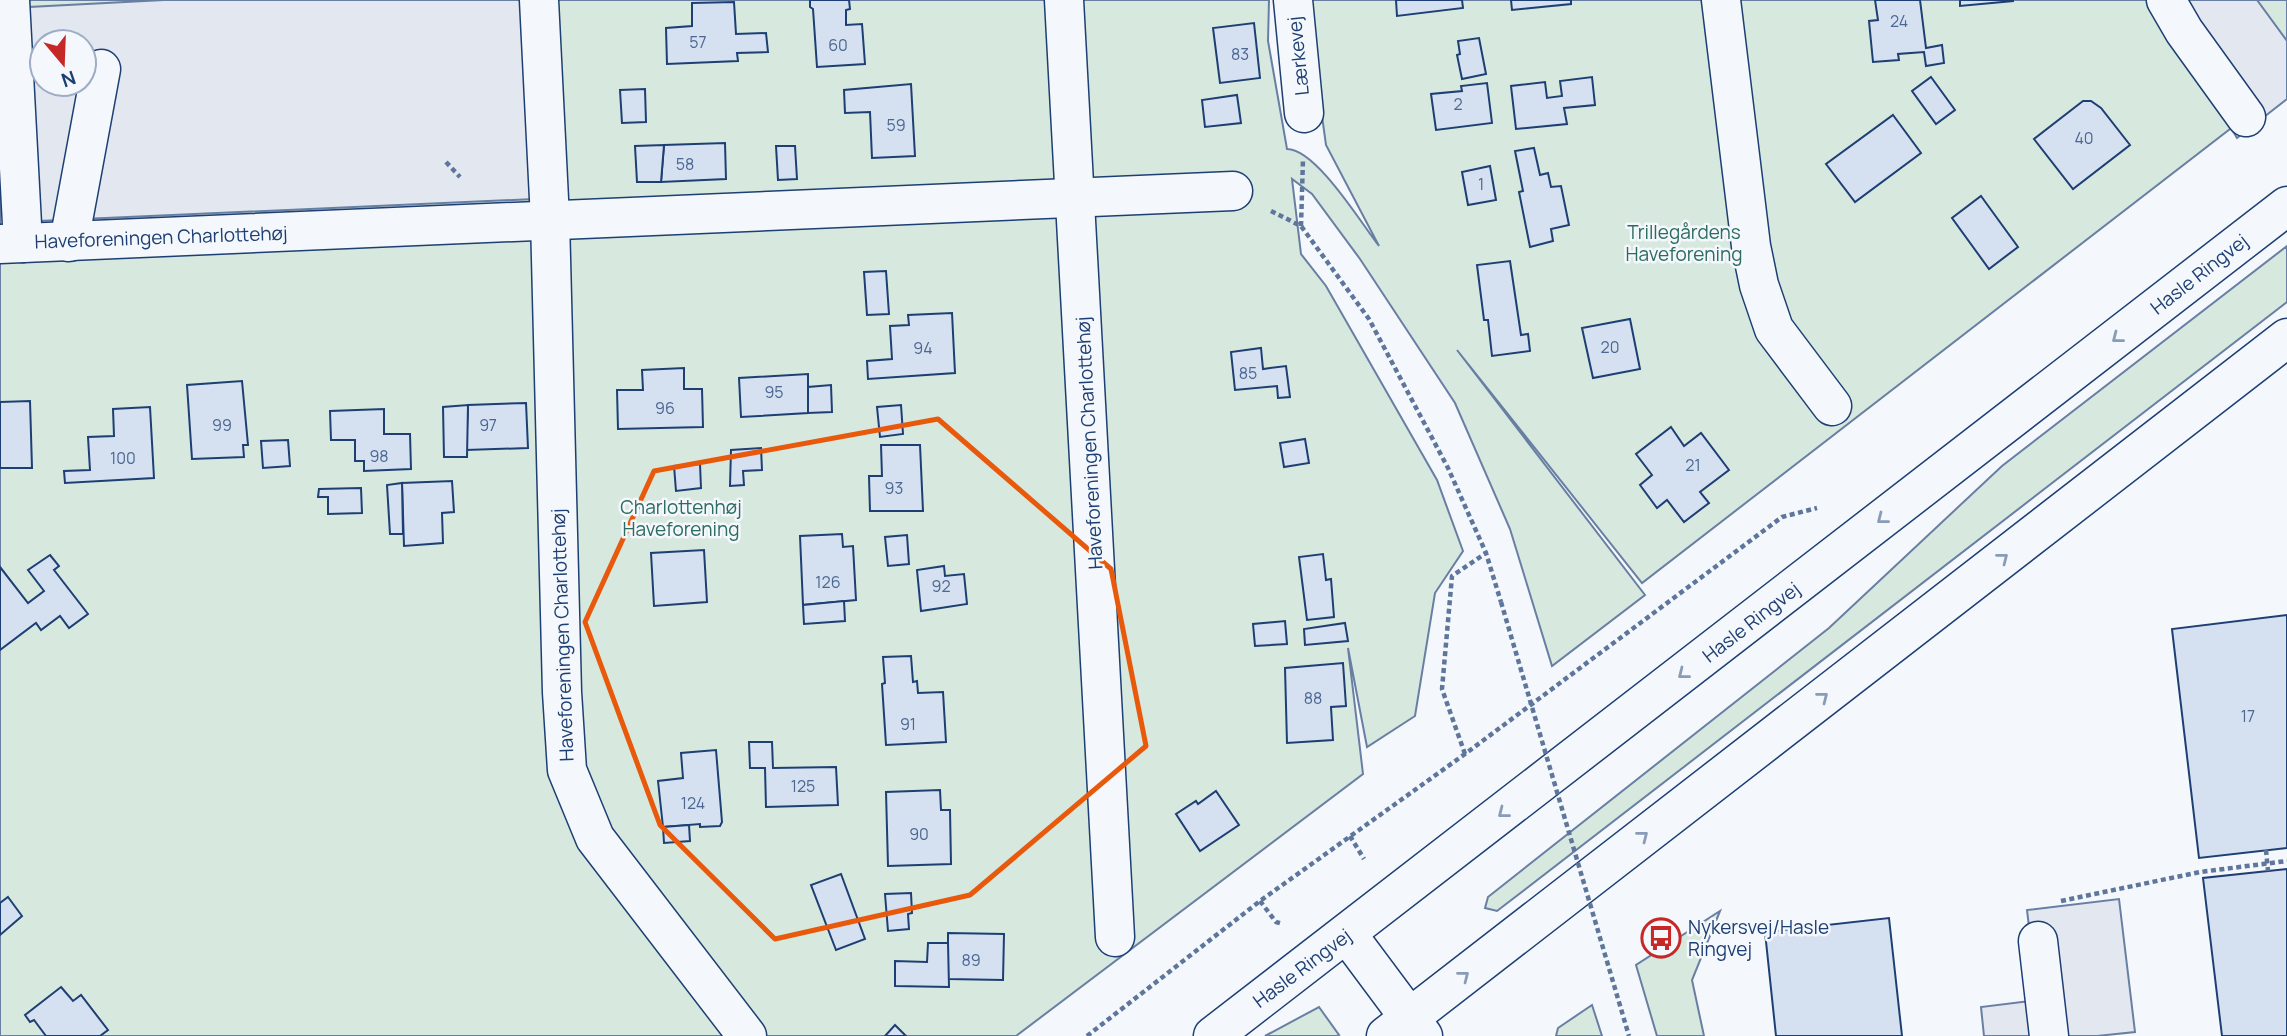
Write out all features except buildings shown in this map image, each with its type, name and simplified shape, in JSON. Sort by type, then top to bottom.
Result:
[{"type":"main road","name":"Haveforeningen Charlottehøj","points":[[10,0],[11,243],[550,219],[1076,200],[1233,191]]},
{"type":"main road","name":"Haveforeningen Charlottehøj","points":[[539,0],[550,219],[562,692],[567,770],[595,838],[747,1036]]},
{"type":"main road","name":"Haveforeningen Charlottehøj","points":[[1063,0],[1115,937]]},
{"type":"main road","name":"Lærkevej","points":[[1293,0],[1304,113]]},
{"type":"main road","points":[[1721,0],[1751,246],[1759,285],[1774,329],[1832,407]]},
{"type":"main road","points":[[2166,0],[2183,31],[2246,117]]},
{"type":"main road","points":[[69,242],[101,69]]},
{"type":"main road","name":"Hasle Ringvej","points":[[1213,1036],[2287,206]]},
{"type":"main road","points":[[1347,934],[1406,1030],[2287,338]]},
{"type":"main road","points":[[2038,941],[2049,1036]]},
{"type":"path","points":[[1301,226],[1304,113]]},
{"type":"path","points":[[1233,191],[1301,226],[1369,318],[1448,468],[1486,553],[1629,1036]]},
{"type":"path","points":[[1087,1036],[1260,901],[1465,754],[1782,517],[1820,507]]},
{"type":"path","points":[[1465,754],[1442,689],[1452,576],[1486,553]]},
{"type":"path","points":[[2266,850],[2268,871]]},
{"type":"path","points":[[2038,941],[2062,899],[2200,872],[2287,861]]},
{"type":"highlighted area","points":[[938,419],[1111,569],[1146,746],[970,895],[775,939],[660,825],[585,622],[654,471]]},
{"type":"green space","name":"Charlottenhøj Haveforening","points":[[0,0],[1269,0],[1268,41],[1287,149],[1299,152],[1324,174],[1379,246],[1326,145],[1306,0],[2287,0],[2287,85],[1642,583],[1457,350],[1645,595],[1552,666],[1510,529],[1455,403],[1360,259],[1312,194],[1292,179],[1301,254],[1326,286],[1437,480],[1463,551],[1435,593],[1415,716],[1367,747],[1348,648],[1363,774],[1016,1036],[0,1036]]},
{"type":"green space","points":[[2287,246],[2287,302],[1497,911],[1485,908],[1488,897],[1829,628],[2002,466]]},
{"type":"green space","points":[[1720,911],[1692,980],[1704,1036],[1657,1036],[1636,965]]},
{"type":"green space","points":[[1592,1005],[1602,1036],[1556,1036],[1558,1028]]},
{"type":"green space","points":[[1319,1007],[1339,1035],[1265,1036]]},
{"type":"shaded area","points":[[164,0],[521,0],[534,199],[38,221],[33,98],[98,98],[98,28],[30,28],[29,7]]},
{"type":"shaded area","points":[[2156,0],[2257,0],[2287,41],[2287,99],[2237,138]]},
{"type":"shaded area","points":[[2119,899],[2135,1032],[2097,1036],[1984,1036],[1981,1007],[2038,1000],[2027,910]]},
{"type":"place","name":"Nykersvej/Hasle Ringvej","points":[[1661,938]]},
{"type":"park label","name":"Trillegårdens Haveforening","points":[[1684,243]]}]
